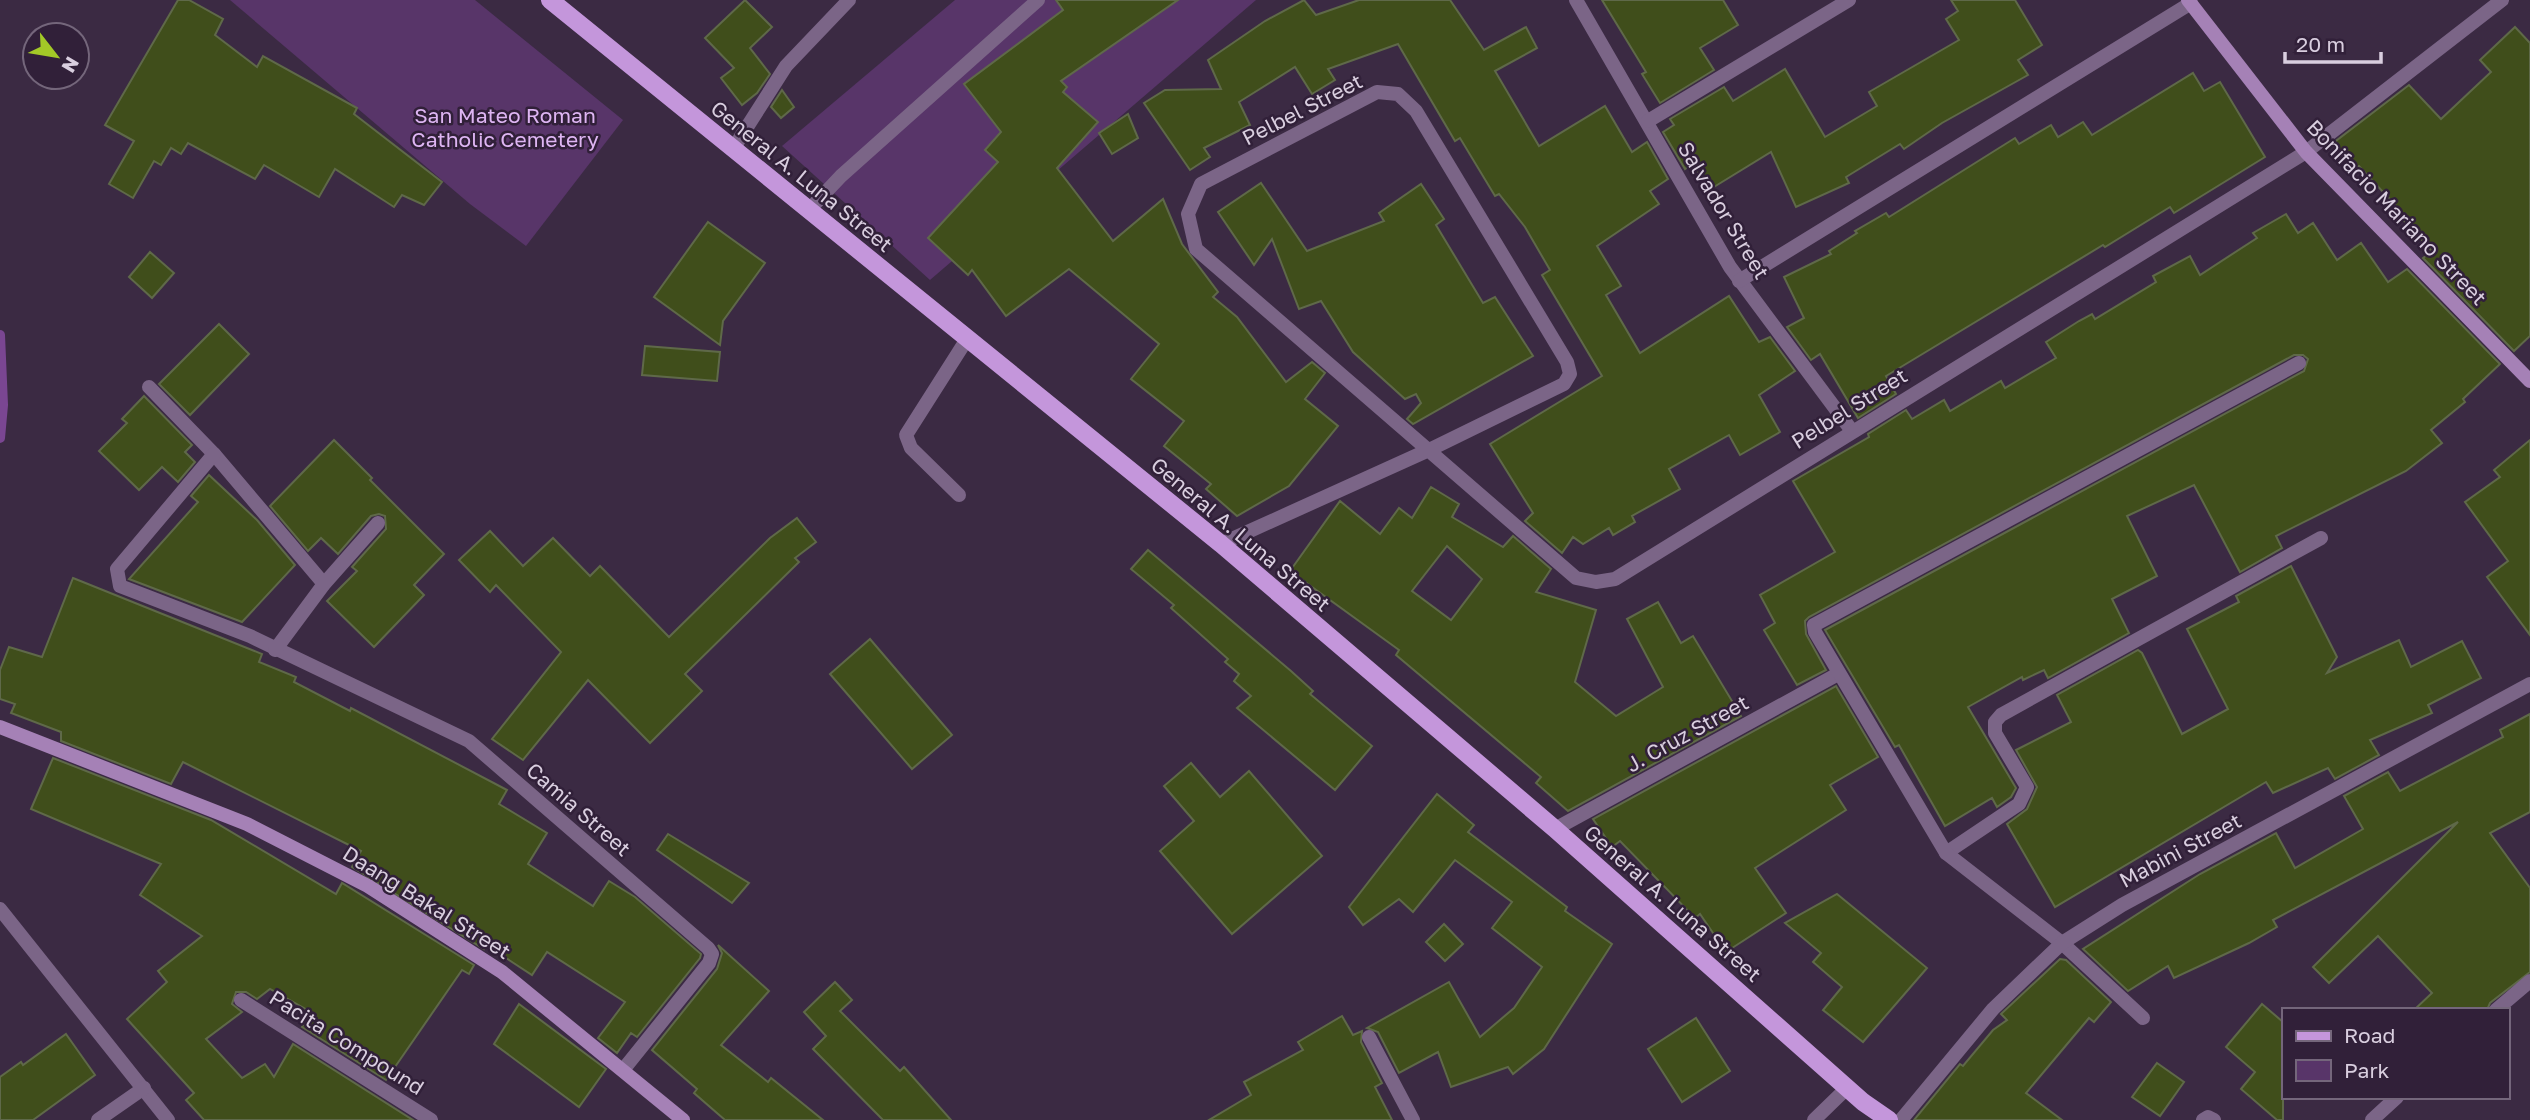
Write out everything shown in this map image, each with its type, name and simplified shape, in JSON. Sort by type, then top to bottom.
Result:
[{"type":"main road","name":"General A. Luna Street","points":[[550,0],[1221,544],[1555,829],[1889,1120]]},
{"type":"street","points":[[733,149],[786,66],[849,0]]},
{"type":"street","points":[[808,211],[841,176],[1038,0]]},
{"type":"street","name":"Salvador Street","points":[[1576,0],[1740,281],[1852,431]]},
{"type":"street","points":[[1647,121],[1849,0]]},
{"type":"street","name":"Pelbel Street","points":[[1221,544],[1431,449],[1564,384],[1570,374],[1567,362],[1416,111],[1398,94],[1377,92],[1201,184],[1188,214],[1196,249],[1431,449],[1576,578],[1596,582],[1615,579],[2306,152],[2502,0]]},
{"type":"street","points":[[1740,281],[2190,2]]},
{"type":"street","name":"Bonifacio Mariano Street","points":[[2190,2],[2306,152],[2530,381]]},
{"type":"street","points":[[959,495],[911,448],[906,435],[967,339]]},
{"type":"street","points":[[2143,1018],[2062,943],[1946,853],[1815,632],[1818,621],[2299,363]]},
{"type":"street","points":[[149,387],[214,454],[324,584]]},
{"type":"street","name":"Camia Street","points":[[214,454],[117,569],[116,576],[120,586],[250,636],[468,741],[708,948],[712,954],[709,963],[623,1070]]},
{"type":"street","points":[[275,650],[324,584],[378,523]]},
{"type":"street","points":[[1946,853],[2019,804],[2025,796],[2027,787],[1995,733],[1995,722],[2001,715],[2320,538]]},
{"type":"street","name":"J. Cruz Street","points":[[1555,829],[1838,674]]},
{"type":"street","name":"Mabini Street","points":[[1901,1120],[1993,1009],[2062,943],[2122,905],[2530,684]]},
{"type":"street","name":"Daang Bakal Street","points":[[0,727],[247,824],[368,886],[502,972],[683,1120]]},
{"type":"street","points":[[0,909],[168,1120]]},
{"type":"street","points":[[2498,1008],[2530,981]]},
{"type":"street","name":"Pacita Compound","points":[[241,1000],[431,1120]]},
{"type":"street","points":[[1370,1037],[1413,1120]]},
{"type":"street","points":[[1814,1120],[1848,1087]]},
{"type":"street","points":[[98,1120],[144,1088]]},
{"type":"street","points":[[2372,1120],[2395,1099]]},
{"type":"street","points":[[2203,1120],[2208,1117],[2214,1120]]},
{"type":"green space","name":"San Mateo Roman Catholic Cemetery","points":[[230,0],[475,0],[623,120],[526,246],[470,204]]},
{"type":"green space","points":[[955,0],[1256,0],[930,280],[782,146]]},
{"type":"building","points":[[178,0],[189,0],[223,19],[215,35],[257,67],[263,56],[357,108],[354,114],[442,182],[424,205],[402,195],[394,207],[335,169],[319,197],[264,165],[255,179],[188,143],[181,154],[171,148],[161,165],[154,161],[133,198],[109,184],[134,141],[105,125]]},
{"type":"building","points":[[745,0],[772,27],[750,48],[770,74],[757,93],[742,105],[721,78],[734,68],[705,38]]},
{"type":"building","points":[[1056,0],[1178,0],[1061,81],[1067,87],[1063,92],[1098,122],[1057,168],[1113,241],[1163,199],[1182,244],[1218,292],[1213,297],[1237,317],[1286,382],[1312,362],[1325,373],[1305,399],[1338,426],[1289,486],[1237,516],[1206,489],[1211,484],[1164,446],[1184,421],[1131,379],[1159,344],[1069,269],[1006,316],[972,270],[968,275],[928,238],[998,162],[985,150],[1001,132],[964,84],[1063,10]]},
{"type":"building","points":[[1304,0],[1316,15],[1359,0],[1450,0],[1484,50],[1526,27],[1537,48],[1495,71],[1539,146],[1605,106],[1632,152],[1647,142],[1668,179],[1650,191],[1659,204],[1597,246],[1621,286],[1606,295],[1640,353],[1729,296],[1759,342],[1770,337],[1795,371],[1759,395],[1780,432],[1740,455],[1729,435],[1669,469],[1680,489],[1632,516],[1635,522],[1613,535],[1609,528],[1583,544],[1573,537],[1562,553],[1525,521],[1533,513],[1490,444],[1602,376],[1542,275],[1550,270],[1525,227],[1499,194],[1495,196],[1460,138],[1455,141],[1398,44],[1328,69],[1335,80],[1312,94],[1295,67],[1239,102],[1250,125],[1204,148],[1210,157],[1190,170],[1144,103],[1165,90],[1221,89],[1208,60],[1265,21]]},
{"type":"building","points":[[1602,0],[1723,0],[1738,25],[1700,48],[1714,70],[1660,103],[1642,74],[1646,72]]},
{"type":"building","points":[[1951,0],[2015,0],[2042,45],[2018,60],[2028,75],[1942,123],[1904,149],[1900,144],[1846,177],[1849,183],[1796,207],[1771,152],[1709,190],[1692,164],[1685,169],[1663,132],[1674,125],[1670,119],[1724,87],[1733,101],[1785,69],[1825,137],[1877,106],[1869,92],[1959,40],[1946,19],[1958,11]]},
{"type":"building","points":[[2515,27],[2530,43],[2530,336],[2514,351],[2423,258],[2432,251],[2394,210],[2397,207],[2359,166],[2355,169],[2332,144],[2409,85],[2441,119],[2491,72],[2480,60]]},
{"type":"building","points":[[2193,73],[2204,91],[2220,82],[2265,157],[2174,213],[2170,207],[2105,247],[2103,245],[1886,376],[1896,394],[1858,418],[1820,354],[1811,360],[1787,327],[1804,318],[1784,277],[1831,254],[1829,251],[1857,233],[1855,231],[1886,213],[1889,217],[2015,138],[2019,144],[2051,125],[2058,137],[2083,122],[2092,135]]},
{"type":"building","points":[[782,90],[794,107],[781,118],[771,107]]},
{"type":"building","points":[[1128,114],[1138,138],[1112,154],[1099,133]]},
{"type":"building","points":[[1261,183],[1307,251],[1384,221],[1379,213],[1421,184],[1444,219],[1436,225],[1483,303],[1495,297],[1533,356],[1413,424],[1407,419],[1421,403],[1416,394],[1405,399],[1353,352],[1321,301],[1299,309],[1272,239],[1254,265],[1218,212]]},
{"type":"building","points":[[2286,214],[2298,233],[2313,223],[2337,260],[2361,243],[2388,282],[2407,269],[2500,364],[2463,399],[2465,402],[2431,430],[2442,443],[2406,471],[2276,536],[2282,548],[2240,572],[2194,485],[2127,516],[2157,576],[2112,599],[2129,633],[2048,678],[2044,670],[2023,680],[2022,677],[1968,707],[2016,788],[2011,797],[1997,807],[1992,798],[1945,826],[1899,745],[1895,747],[1825,630],[2304,371],[2308,359],[2303,355],[2294,355],[1809,617],[1805,621],[1806,634],[1826,670],[1797,685],[1764,630],[1775,623],[1760,595],[1835,552],[1793,481],[1869,437],[1868,434],[1906,410],[1912,419],[1944,400],[1950,411],[2001,381],[2005,388],[2056,358],[2046,342],[2079,321],[2092,314],[2095,319],[2156,282],[2153,276],[2190,256],[2200,275],[2257,238],[2253,233]]},
{"type":"building","points":[[708,222],[765,263],[723,321],[720,345],[654,297]]},
{"type":"building","points":[[150,252],[174,273],[152,298],[129,277]]},
{"type":"building","points":[[219,324],[249,354],[190,415],[159,384]]},
{"type":"building","points":[[645,346],[720,352],[717,381],[642,375]]},
{"type":"building","points":[[144,396],[192,445],[185,452],[195,462],[178,482],[162,467],[139,490],[99,451],[127,423],[122,419]]},
{"type":"building","points":[[334,440],[444,554],[414,585],[424,595],[374,647],[327,601],[357,571],[352,567],[386,529],[385,516],[371,516],[338,554],[321,538],[308,551],[270,506]]},
{"type":"building","points":[[2530,440],[2530,635],[2487,577],[2508,561],[2465,502],[2500,477],[2494,470]]},
{"type":"building","points":[[209,475],[257,520],[295,565],[242,622],[129,579],[198,502],[191,496]]},
{"type":"building","points":[[1431,487],[1459,504],[1452,517],[1503,547],[1513,536],[1551,569],[1536,592],[1596,610],[1575,682],[1616,716],[1663,687],[1627,619],[1658,602],[1681,643],[1693,636],[1741,716],[1568,811],[1536,783],[1541,777],[1396,655],[1399,650],[1290,571],[1340,501],[1380,534],[1399,508],[1412,518]],"holes":[[[1447,546],[1482,579],[1451,620],[1412,591]]]},
{"type":"building","points":[[797,518],[816,542],[795,558],[799,562],[685,674],[702,691],[650,743],[588,680],[523,760],[492,739],[561,652],[496,585],[490,592],[459,560],[490,531],[523,566],[553,538],[590,576],[600,566],[669,637],[770,538]]},
{"type":"building","points":[[1148,550],[1291,671],[1313,691],[1310,694],[1372,746],[1335,790],[1237,708],[1251,696],[1234,681],[1239,674],[1225,662],[1228,659],[1171,608],[1174,605],[1131,569]]},
{"type":"building","points":[[2291,566],[2337,657],[2327,673],[2399,640],[2411,667],[2462,641],[2481,678],[2428,705],[2432,713],[2370,740],[2379,755],[2335,779],[2328,768],[2273,793],[2266,782],[2055,907],[2007,824],[2027,809],[2037,787],[2016,750],[2071,722],[2057,695],[2138,650],[2142,653],[2182,734],[2228,709],[2187,629],[2239,602],[2236,596]]},
{"type":"building","points":[[73,578],[262,654],[259,662],[296,677],[294,682],[350,711],[351,708],[507,790],[499,804],[547,833],[528,864],[593,906],[609,881],[635,897],[701,954],[700,958],[637,1037],[631,1033],[617,1053],[598,1038],[625,1002],[547,952],[532,975],[486,945],[484,949],[352,867],[361,851],[183,762],[171,784],[61,741],[61,732],[11,713],[15,704],[0,699],[0,670],[9,647],[42,657]]},
{"type":"building","points":[[870,639],[952,735],[912,769],[830,674]]},
{"type":"building","points":[[1836,686],[1878,757],[1830,785],[1846,810],[1755,868],[1786,913],[1726,952],[1700,914],[1695,918],[1620,841],[1612,847],[1593,819]]},
{"type":"building","points":[[2530,714],[2530,812],[2490,833],[2530,888],[2530,972],[2490,1003],[2488,1008],[2416,1008],[2432,993],[2378,936],[2329,983],[2313,967],[2458,822],[2273,920],[2277,927],[2249,943],[2174,978],[2168,966],[2128,991],[2083,949],[2200,874],[2276,833],[2295,868],[2363,829],[2344,796],[2388,772],[2400,791],[2503,737],[2500,730]]},
{"type":"building","points":[[53,758],[211,820],[336,894],[342,883],[474,965],[469,974],[462,970],[386,1080],[302,1027],[311,1012],[270,989],[257,999],[246,992],[236,992],[232,1004],[242,1012],[206,1039],[242,1078],[265,1064],[274,1077],[293,1044],[413,1120],[204,1120],[186,1100],[194,1093],[127,1019],[167,982],[158,971],[202,936],[140,895],[161,864],[31,809]]},
{"type":"building","points":[[1191,763],[1220,797],[1249,771],[1322,856],[1232,934],[1160,851],[1194,821],[1164,786]]},
{"type":"building","points":[[1437,794],[1474,825],[1468,832],[1567,907],[1565,911],[1612,944],[1544,1049],[1513,1074],[1508,1067],[1451,1087],[1438,1052],[1399,1073],[1378,1032],[1367,1028],[1449,982],[1480,1037],[1514,1008],[1542,967],[1492,928],[1512,902],[1455,860],[1413,912],[1399,899],[1363,925],[1349,907]]},
{"type":"building","points":[[668,834],[749,883],[732,903],[657,850]]},
{"type":"building","points":[[1837,894],[1927,968],[1863,1042],[1823,1010],[1842,987],[1813,962],[1821,953],[1785,923]]},
{"type":"building","points":[[1444,924],[1463,944],[1445,961],[1426,942]]},
{"type":"building","points":[[718,945],[769,991],[721,1045],[768,1082],[771,1078],[823,1120],[725,1120],[694,1093],[697,1089],[652,1050],[717,969],[722,953]]},
{"type":"building","points":[[2060,959],[2066,960],[2111,1002],[2094,1022],[2089,1018],[2026,1093],[2062,1120],[1914,1120],[1960,1064],[1963,1066],[1993,1030],[2007,1020],[2001,1014]]},
{"type":"building","points":[[835,982],[852,1000],[840,1011],[900,1071],[904,1067],[951,1120],[883,1120],[813,1049],[826,1036],[804,1012]]},
{"type":"building","points":[[519,1004],[606,1069],[579,1107],[494,1044]]},
{"type":"building","points":[[2262,1004],[2282,1021],[2283,1120],[2277,1120],[2241,1089],[2255,1072],[2226,1047]]},
{"type":"building","points":[[1342,1016],[1353,1035],[1362,1031],[1361,1042],[1382,1083],[1375,1087],[1392,1120],[1209,1120],[1251,1095],[1244,1082],[1303,1050],[1298,1042]]},
{"type":"building","points":[[1696,1018],[1730,1071],[1682,1102],[1648,1049]]},
{"type":"building","points":[[66,1034],[95,1075],[33,1120],[0,1120],[0,1077],[21,1062],[23,1065]]},
{"type":"building","points":[[2157,1063],[2184,1082],[2160,1116],[2132,1097]]},
{"type":"waterway","points":[[0,335],[3,405],[0,438]]}]
